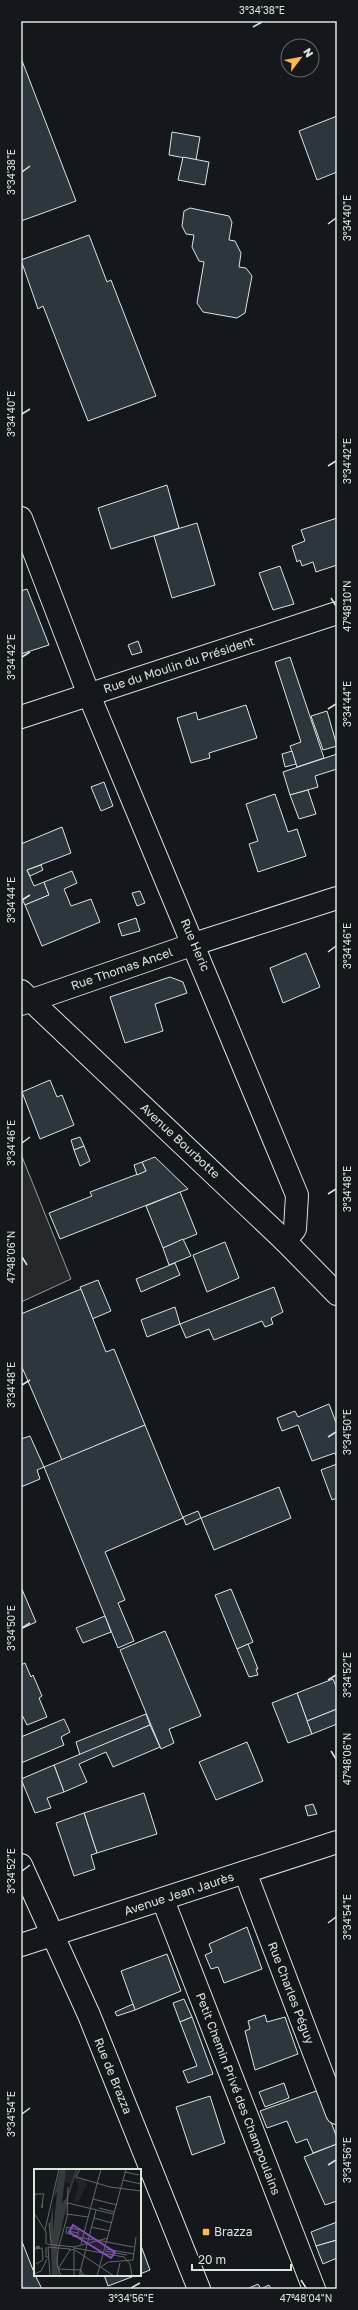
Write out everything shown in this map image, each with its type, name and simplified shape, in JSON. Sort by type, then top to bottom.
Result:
[{"type":"street","name":"Rue Heric","points":[[21,518],[89,695],[194,944],[297,1195],[295,1229],[285,1241]]},
{"type":"street","name":"Rue du Moulin du Président","points":[[21,717],[337,613]]},
{"type":"street","name":"Rue Thomas Ancel","points":[[25,999],[337,898]]},
{"type":"street","name":"Avenue Bourbotte","points":[[25,999],[285,1241],[337,1294]]},
{"type":"street","name":"Avenue Jean Jaurès","points":[[21,1945],[163,1900],[337,1842]]},
{"type":"street","name":"Rue de Brazza","points":[[21,1865],[89,2015],[199,2289]]},
{"type":"street","name":"Rue Charles Péguy","points":[[245,1872],[337,2113]]},
{"type":"street","name":"Petit Chemin Privé des Champoulains","points":[[163,1900],[314,2289]]},
{"type":"shaded area","points":[[21,1154],[71,1279],[21,1302]]},
{"type":"building","points":[[21,58],[76,201],[21,221]]},
{"type":"building","points":[[337,116],[337,172],[317,180],[299,131]]},
{"type":"building","points":[[172,132],[200,137],[196,160],[169,155]]},
{"type":"building","points":[[183,157],[209,162],[205,185],[178,180]]},
{"type":"building","points":[[190,208],[229,216],[232,222],[229,240],[235,241],[241,253],[239,267],[246,268],[252,276],[245,313],[237,318],[203,312],[197,303],[204,262],[199,261],[192,247],[194,235],[186,234],[182,226],[184,211]]},
{"type":"building","points":[[89,235],[107,282],[111,280],[156,396],[88,421],[43,306],[38,309],[21,260]]},
{"type":"building","points":[[167,485],[179,528],[111,549],[98,508]]},
{"type":"building","points":[[337,518],[337,565],[316,572],[313,562],[302,566],[300,560],[297,562],[292,546],[305,541],[301,530]]},
{"type":"building","points":[[197,523],[215,585],[172,598],[154,536]]},
{"type":"building","points":[[280,566],[294,604],[273,610],[259,573]]},
{"type":"building","points":[[27,589],[49,645],[21,654],[21,591]]},
{"type":"building","points":[[138,641],[142,652],[132,655],[128,645]]},
{"type":"building","points":[[290,657],[324,758],[297,767],[290,746],[301,742],[275,662]]},
{"type":"building","points":[[246,705],[257,738],[209,753],[210,758],[191,763],[177,718],[196,712],[198,720]]},
{"type":"building","points":[[327,711],[337,746],[323,750],[311,716]]},
{"type":"building","points":[[292,751],[296,764],[285,767],[282,754]]},
{"type":"building","points":[[337,754],[337,769],[315,776],[318,787],[290,795],[283,772]]},
{"type":"building","points":[[104,782],[113,806],[101,811],[91,787]]},
{"type":"building","points":[[308,790],[316,814],[299,819],[290,795]]},
{"type":"building","points":[[275,794],[288,832],[297,829],[306,856],[258,872],[249,844],[258,841],[246,804]]},
{"type":"building","points":[[62,827],[71,853],[27,870],[34,886],[44,882],[49,895],[25,905],[21,897],[21,844]]},
{"type":"building","points":[[41,865],[43,870],[30,876],[27,870]]},
{"type":"building","points":[[72,871],[77,883],[64,889],[71,906],[91,899],[100,922],[42,946],[25,905],[49,895],[44,882]]},
{"type":"building","points":[[140,891],[145,903],[137,906],[132,893]]},
{"type":"building","points":[[136,918],[140,931],[122,936],[118,924]]},
{"type":"building","points":[[306,953],[320,987],[283,1003],[270,968]]},
{"type":"building","points":[[170,977],[183,982],[187,993],[155,1004],[163,1031],[125,1043],[110,997]]},
{"type":"building","points":[[50,1080],[57,1097],[62,1095],[74,1125],[40,1139],[22,1092]]},
{"type":"building","points":[[80,1137],[84,1146],[74,1150],[71,1140]]},
{"type":"building","points":[[84,1146],[90,1161],[80,1166],[74,1150]]},
{"type":"building","points":[[155,1157],[188,1189],[60,1239],[49,1213],[92,1196],[90,1192],[146,1171],[142,1162]]},
{"type":"building","points":[[142,1162],[146,1171],[137,1175],[134,1165]]},
{"type":"building","points":[[180,1192],[197,1234],[163,1248],[146,1206]]},
{"type":"building","points":[[183,1239],[191,1256],[169,1265],[163,1248]]},
{"type":"building","points":[[225,1242],[239,1278],[207,1292],[193,1255]]},
{"type":"building","points":[[175,1263],[180,1275],[141,1292],[136,1279]]},
{"type":"building","points":[[98,1280],[111,1311],[92,1319],[80,1287]]},
{"type":"building","points":[[274,1287],[283,1312],[271,1318],[273,1324],[265,1327],[262,1321],[214,1340],[209,1329],[186,1338],[180,1324]]},
{"type":"building","points":[[81,1289],[106,1352],[114,1349],[145,1425],[62,1460],[21,1365],[21,1314]]},
{"type":"building","points":[[175,1307],[180,1324],[147,1337],[141,1320]]},
{"type":"building","points":[[329,1404],[337,1425],[337,1459],[335,1453],[312,1461],[298,1425],[282,1431],[277,1418],[295,1411],[298,1417]]},
{"type":"building","points":[[145,1425],[183,1518],[105,1552],[125,1600],[118,1603],[134,1641],[118,1648],[44,1467]]},
{"type":"building","points":[[30,1436],[44,1467],[37,1470],[40,1479],[21,1487],[21,1439]]},
{"type":"building","points":[[337,1464],[337,1498],[332,1500],[321,1470]]},
{"type":"building","points":[[279,1487],[291,1518],[214,1550],[201,1518]]},
{"type":"building","points":[[198,1511],[201,1518],[186,1525],[183,1517]]},
{"type":"building","points":[[21,1587],[36,1622],[21,1629]]},
{"type":"building","points":[[231,1589],[253,1642],[237,1649],[215,1595]]},
{"type":"building","points":[[105,1616],[111,1632],[83,1643],[76,1628]]},
{"type":"building","points":[[165,1631],[201,1716],[169,1729],[174,1743],[161,1749],[120,1650]]},
{"type":"building","points":[[248,1644],[258,1669],[256,1669],[258,1675],[249,1677],[237,1649]]},
{"type":"building","points":[[25,1663],[31,1677],[33,1675],[42,1696],[39,1698],[47,1717],[27,1725],[21,1713],[21,1665]]},
{"type":"building","points":[[333,1679],[337,1689],[337,1709],[307,1721],[297,1693]]},
{"type":"building","points":[[297,1693],[312,1734],[288,1743],[272,1703]]},
{"type":"building","points":[[337,1709],[337,1724],[312,1734],[307,1721]]},
{"type":"building","points":[[146,1714],[150,1725],[80,1755],[76,1742]]},
{"type":"building","points":[[64,1719],[70,1732],[61,1737],[64,1745],[21,1763],[21,1737]]},
{"type":"building","points":[[150,1725],[160,1747],[113,1767],[106,1752],[79,1764],[87,1782],[64,1792],[54,1765]]},
{"type":"building","points":[[247,1742],[263,1781],[216,1800],[199,1762]]},
{"type":"building","points":[[54,1765],[64,1792],[47,1798],[51,1808],[35,1813],[21,1779]]},
{"type":"building","points":[[144,1793],[157,1834],[97,1853],[84,1813]]},
{"type":"building","points":[[313,1804],[317,1814],[308,1816],[305,1806]]},
{"type":"building","points":[[84,1813],[97,1853],[91,1855],[95,1869],[74,1876],[56,1823]]},
{"type":"building","points":[[247,1927],[262,1969],[224,1983],[218,1967],[211,1969],[205,1955],[212,1952],[209,1944]]},
{"type":"building","points":[[167,1954],[181,1991],[135,2010],[121,1971]]},
{"type":"building","points":[[184,1999],[192,2017],[180,2022],[173,2003]]},
{"type":"building","points":[[133,2004],[135,2010],[117,2016],[115,2012]]},
{"type":"building","points":[[265,2015],[267,2022],[285,2017],[298,2054],[255,2070],[245,2031],[250,2029],[248,2021]]},
{"type":"building","points":[[192,2017],[213,2074],[188,2083],[183,2071],[197,2066],[180,2022]]},
{"type":"building","points":[[284,2083],[289,2098],[265,2107],[259,2092]]},
{"type":"building","points":[[319,2090],[337,2138],[337,2144],[313,2153],[307,2139],[296,2143],[287,2121],[267,2128],[260,2111]]},
{"type":"building","points":[[210,2096],[225,2143],[192,2155],[176,2107]]},
{"type":"building","points":[[337,2144],[337,2201],[325,2205],[304,2157]]},
{"type":"building","points":[[337,2222],[337,2240],[316,2246],[311,2232]]},
{"type":"building","points":[[21,2239],[34,2276],[36,2276],[42,2289],[21,2289]]},
{"type":"building","points":[[337,2240],[337,2258],[323,2264],[316,2246]]},
{"type":"building","points":[[141,2246],[150,2270],[141,2274]]},
{"type":"building","points":[[104,2276],[134,2276],[108,2286]]},
{"type":"building","points":[[258,2284],[261,2289],[247,2289]]},
{"type":"building","points":[[269,2285],[271,2289],[261,2289]]},
{"type":"place","name":"Brazza","points":[[206,2232]]}]
